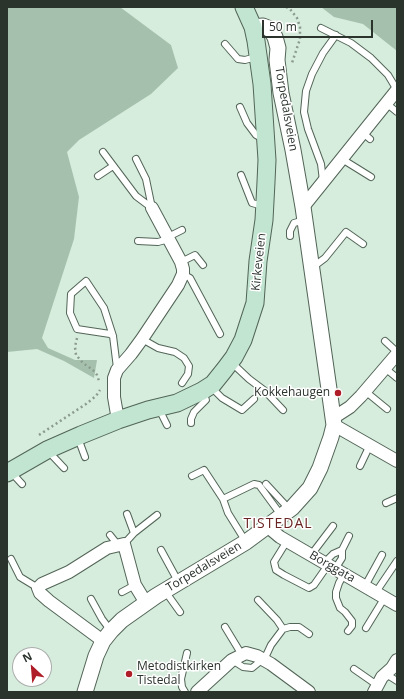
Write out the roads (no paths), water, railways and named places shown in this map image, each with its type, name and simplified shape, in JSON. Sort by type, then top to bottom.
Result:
[{"type":"main road","points":[[244,7],[252,27]]},
{"type":"main road","name":"Kirkeveien","points":[[8,472],[42,443],[77,436],[118,420],[177,403],[206,389],[231,362],[243,340],[255,303],[258,261],[265,206],[266,140],[262,84],[252,27]]},
{"type":"street","name":"Torpedalsveien","points":[[85,692],[96,656],[107,636],[146,603],[178,582],[246,542],[286,513],[310,488],[328,449],[333,421],[304,214],[281,93],[277,60],[278,48],[275,37],[270,29],[263,26],[252,27]]},
{"type":"street","points":[[304,214],[323,182],[342,158],[366,136],[386,103],[397,90]]},
{"type":"street","points":[[118,420],[114,397],[114,378],[117,370],[142,339],[178,285],[183,274],[181,262],[152,208]]},
{"type":"street","points":[[397,353],[350,407],[333,421],[370,445],[397,460]]},
{"type":"street","name":"Borggata","points":[[268,527],[280,537],[397,605]]},
{"type":"street","points":[[107,636],[49,601],[40,593],[38,588],[42,584],[69,572],[107,548],[121,544],[134,585],[146,603]]},
{"type":"street","points":[[197,692],[237,658],[246,653],[264,659],[306,691]]},
{"type":"street","points":[[375,689],[393,668]]},
{"type":"lane","points":[[321,28],[351,43],[371,58],[388,75],[397,90]]},
{"type":"lane","points":[[323,182],[321,164],[308,129],[304,112],[306,91],[312,74],[323,53],[336,35]]},
{"type":"lane","points":[[225,44],[238,58],[245,60],[258,57]]},
{"type":"lane","points":[[386,103],[397,112]]},
{"type":"lane","points":[[240,107],[256,135],[266,140]]},
{"type":"lane","points":[[103,152],[136,196],[152,208]]},
{"type":"lane","points":[[342,158],[371,177]]},
{"type":"lane","points":[[136,159],[146,179],[152,208]]},
{"type":"lane","points":[[98,176],[113,166]]},
{"type":"lane","points":[[241,175],[252,203],[265,206]]},
{"type":"lane","points":[[290,236],[290,231],[294,223],[304,214]]},
{"type":"lane","points":[[138,242],[158,242],[182,230]]},
{"type":"lane","points":[[311,268],[325,258],[346,232],[363,244]]},
{"type":"lane","points":[[181,262],[195,255],[203,265]]},
{"type":"lane","points":[[183,274],[190,278],[220,334]]},
{"type":"lane","points":[[112,336],[110,334],[76,329],[70,313],[71,294],[86,281],[104,308],[112,336],[117,370]]},
{"type":"lane","points":[[142,339],[158,348],[175,352],[184,358],[189,366],[188,374],[182,383]]},
{"type":"lane","points":[[385,341],[397,353]]},
{"type":"lane","points":[[231,362],[283,410]]},
{"type":"lane","points":[[385,368],[397,378]]},
{"type":"lane","points":[[191,424],[191,419],[194,412],[206,400],[206,389],[242,410],[254,399]]},
{"type":"lane","points":[[365,391],[387,409]]},
{"type":"lane","points":[[159,407],[167,425]]},
{"type":"lane","points":[[77,436],[85,457]]},
{"type":"lane","points":[[42,443],[64,468]]},
{"type":"lane","points":[[360,466],[370,445]]},
{"type":"lane","points":[[192,476],[204,470],[223,499],[228,513],[246,542]]},
{"type":"lane","points":[[8,472],[22,484]]},
{"type":"lane","points":[[223,499],[238,490],[254,484],[259,485],[286,513]]},
{"type":"lane","points":[[266,484],[286,513]]},
{"type":"lane","points":[[386,503],[397,498]]},
{"type":"lane","points":[[127,514],[134,532]]},
{"type":"lane","points":[[110,535],[121,544],[157,515]]},
{"type":"lane","points":[[311,555],[333,526]]},
{"type":"lane","points":[[287,541],[274,562],[276,570],[309,588],[333,568],[342,558],[342,550],[349,536]]},
{"type":"lane","points":[[161,550],[178,582]]},
{"type":"lane","points":[[342,550],[332,554],[333,568],[339,583],[336,598],[340,608],[352,621],[352,626],[348,631]]},
{"type":"lane","points":[[365,586],[382,555]]},
{"type":"lane","points":[[11,559],[20,578],[38,588]]},
{"type":"lane","points":[[366,628],[397,561]]},
{"type":"lane","points":[[122,592],[134,585]]},
{"type":"lane","points":[[166,590],[180,612]]},
{"type":"lane","points":[[91,599],[102,619],[107,636]]},
{"type":"lane","points":[[258,600],[277,620],[283,629]]},
{"type":"lane","points":[[225,627],[237,658]]},
{"type":"lane","points":[[264,659],[270,645],[283,629],[290,627],[299,628],[310,634]]},
{"type":"lane","points":[[185,692],[182,687],[181,679],[187,653]]},
{"type":"lane","points":[[393,668],[397,681]]},
{"type":"lane","points":[[354,669],[375,689]]},
{"type":"place","name":"Kokkehaugen","points":[[338,393]]},
{"type":"place","name":"Metodistkirken Tistedal","points":[[129,674]]},
{"type":"district","name":"TISTEDAL","points":[[278,524]]}]
